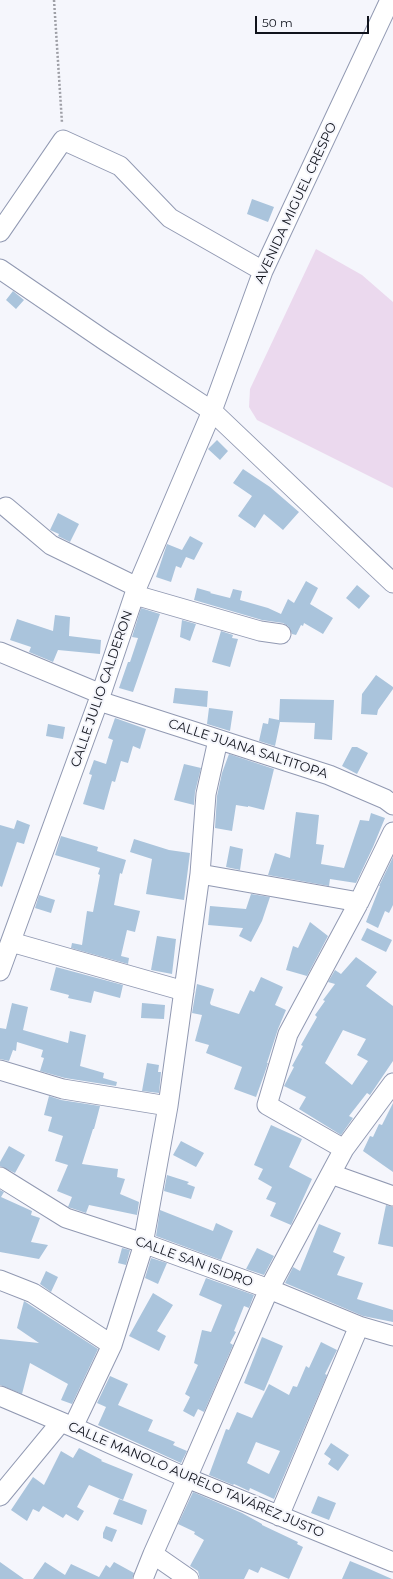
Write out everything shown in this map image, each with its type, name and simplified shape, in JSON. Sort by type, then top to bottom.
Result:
[{"type":"street","name":"AVENIDA MIGUEL CRESPO","points":[[212,411],[263,271],[390,0]]},
{"type":"street","points":[[0,232],[63,140],[120,166],[170,218],[263,271]]},
{"type":"street","points":[[0,269],[212,411],[393,583]]},
{"type":"street","name":"CALLE JULIO CALDERON","points":[[0,971],[100,697],[136,591],[212,411]]},
{"type":"street","points":[[6,507],[51,545],[136,591],[260,631],[281,634]]},
{"type":"street","name":"CALLE JUANA SALTITOPA","points":[[0,652],[100,697],[218,740],[329,775],[393,805]]},
{"type":"street","points":[[0,1496],[67,1424],[112,1345],[143,1243],[168,1106],[200,874],[206,794],[218,740]]},
{"type":"street","points":[[344,1148],[267,1105],[288,1034],[360,902],[393,832]]},
{"type":"street","points":[[200,874],[360,902]]},
{"type":"street","points":[[11,942],[184,991]]},
{"type":"street","points":[[0,1070],[62,1089],[168,1106]]},
{"type":"street","points":[[143,1579],[269,1289],[344,1148],[393,1083]]},
{"type":"street","points":[[331,1174],[393,1196]]},
{"type":"street","name":"CALLE SAN ISIDRO","points":[[0,1177],[66,1218],[143,1243],[269,1289],[359,1326],[393,1336]]},
{"type":"street","points":[[0,1280],[32,1294],[112,1345]]},
{"type":"street","points":[[279,1516],[359,1326]]},
{"type":"street","name":"CALLE MANOLO AURELO TAVÁREZ JUSTO","points":[[0,1396],[67,1424],[187,1478],[393,1562]]},
{"type":"street","points":[[153,1554],[189,1579]]},
{"type":"path","points":[[54,0],[63,140]]},
{"type":"shaded area","points":[[316,249],[362,275],[393,302],[393,488],[257,420],[249,407],[250,389]]},
{"type":"building","points":[[252,199],[274,207],[268,222],[247,214]]},
{"type":"building","points":[[13,291],[24,300],[16,309],[6,300]]},
{"type":"building","points":[[217,440],[228,451],[220,460],[208,449]]},
{"type":"building","points":[[243,469],[270,487],[299,512],[283,530],[264,514],[255,528],[238,516],[252,496],[233,483]]},
{"type":"building","points":[[58,513],[79,524],[70,542],[58,536],[59,534],[50,530]]},
{"type":"building","points":[[190,536],[203,543],[194,560],[186,557],[181,568],[176,566],[171,582],[156,577],[167,544],[182,550]]},
{"type":"building","points":[[306,581],[318,588],[310,604],[333,618],[323,634],[304,623],[303,626],[301,625],[296,635],[292,634],[288,626],[283,623],[262,620],[194,600],[197,588],[230,598],[233,589],[242,591],[240,600],[268,608],[281,614],[288,599],[294,603]]},
{"type":"building","points":[[357,585],[370,596],[359,609],[346,598]]},
{"type":"building","points":[[141,608],[160,614],[133,692],[119,688],[138,638],[132,637]]},
{"type":"building","points":[[55,615],[70,617],[69,636],[101,640],[100,654],[58,650],[53,662],[29,652],[31,647],[10,640],[17,619],[53,631]]},
{"type":"building","points":[[182,620],[196,624],[190,641],[180,637]]},
{"type":"building","points":[[221,631],[233,635],[232,638],[238,639],[230,667],[212,662]]},
{"type":"building","points":[[376,675],[393,687],[393,689],[378,710],[377,715],[361,714],[362,694]]},
{"type":"building","points":[[175,688],[208,691],[207,707],[173,703]]},
{"type":"building","points":[[280,699],[334,700],[332,740],[314,739],[315,723],[280,722],[275,746],[259,741],[263,723],[268,724],[269,718],[279,720]]},
{"type":"building","points":[[209,708],[233,711],[230,731],[207,724]]},
{"type":"building","points":[[115,718],[146,729],[140,749],[133,746],[128,763],[121,761],[115,782],[112,781],[104,810],[83,804],[92,775],[89,774],[94,760],[106,764],[113,740],[108,738]]},
{"type":"building","points":[[48,724],[65,727],[63,739],[46,736]]},
{"type":"building","points":[[352,747],[357,747],[368,753],[357,774],[342,766]]},
{"type":"building","points":[[229,754],[274,769],[264,810],[236,805],[232,831],[215,828],[217,796],[222,773]]},
{"type":"building","points":[[184,764],[201,768],[195,792],[194,805],[174,800]]},
{"type":"building","points":[[296,812],[319,815],[316,844],[324,845],[321,864],[344,868],[360,820],[369,821],[371,813],[385,818],[356,883],[330,879],[329,886],[268,875],[275,853],[290,858]]},
{"type":"building","points":[[17,820],[30,825],[24,844],[17,842],[2,887],[0,886],[0,825],[14,829]]},
{"type":"building","points":[[61,836],[98,847],[97,851],[126,860],[122,874],[120,873],[114,905],[140,911],[135,932],[127,930],[121,956],[129,958],[128,964],[71,948],[72,943],[82,945],[87,911],[93,912],[100,868],[55,855]]},
{"type":"building","points":[[134,839],[169,850],[190,853],[184,900],[146,894],[152,859],[130,852]]},
{"type":"building","points":[[230,846],[243,849],[240,870],[226,867]]},
{"type":"building","points":[[393,857],[393,905],[389,913],[385,911],[378,928],[366,922],[379,886]]},
{"type":"building","points":[[251,894],[270,897],[262,921],[251,942],[239,936],[243,928],[208,925],[210,906],[246,909]]},
{"type":"building","points":[[39,895],[55,900],[51,913],[35,908]]},
{"type":"building","points":[[310,922],[328,936],[307,976],[286,970],[293,946],[298,948]]},
{"type":"building","points":[[367,928],[392,940],[386,952],[361,940]]},
{"type":"building","points":[[157,936],[176,939],[172,974],[151,970]]},
{"type":"building","points":[[356,957],[377,972],[366,986],[393,1006],[393,1061],[370,1095],[367,1093],[349,1116],[353,1118],[341,1135],[299,1109],[306,1097],[284,1086],[294,1067],[292,1066],[303,1046],[301,1045],[317,1017],[315,1015],[325,1001],[323,1000],[335,984],[328,982],[335,970],[341,974]],"holes":[[[343,1030],[366,1039],[357,1055],[368,1061],[352,1085],[325,1063]]]},
{"type":"building","points":[[56,967],[123,985],[120,998],[94,991],[91,1003],[68,998],[69,995],[50,990]]},
{"type":"building","points":[[261,977],[283,987],[275,1005],[286,1010],[278,1029],[256,1097],[234,1089],[242,1067],[206,1053],[209,1045],[195,1041],[202,1015],[192,1013],[197,984],[214,989],[210,1003],[211,1005],[239,1014],[250,990],[254,992]]},
{"type":"building","points":[[12,1003],[28,1007],[23,1030],[68,1043],[70,1031],[86,1035],[80,1066],[104,1073],[103,1078],[117,1082],[116,1086],[65,1078],[40,1071],[44,1058],[41,1057],[43,1050],[17,1042],[16,1051],[13,1050],[9,1061],[0,1059],[0,1028],[6,1029]]},
{"type":"building","points":[[142,1003],[165,1005],[164,1019],[141,1018]]},
{"type":"building","points":[[147,1063],[159,1065],[158,1072],[161,1072],[159,1093],[142,1091]]},
{"type":"building","points":[[49,1096],[61,1100],[100,1106],[82,1164],[118,1169],[117,1177],[125,1179],[120,1194],[139,1202],[137,1215],[89,1205],[86,1213],[68,1207],[72,1197],[57,1191],[68,1165],[55,1161],[63,1136],[48,1131],[52,1117],[44,1115]]},
{"type":"building","points":[[393,1103],[393,1172],[363,1151],[370,1136],[373,1137],[379,1124],[382,1125]]},
{"type":"building","points":[[271,1125],[302,1139],[289,1167],[312,1179],[291,1225],[270,1216],[276,1203],[266,1199],[272,1187],[258,1179],[263,1169],[254,1165]]},
{"type":"building","points":[[181,1141],[204,1153],[196,1167],[173,1155]]},
{"type":"building","points":[[9,1146],[25,1155],[15,1173],[0,1166],[0,1162]]},
{"type":"building","points":[[167,1175],[189,1182],[187,1184],[195,1187],[191,1199],[164,1191]]},
{"type":"building","points":[[0,1190],[4,1192],[1,1197],[32,1211],[31,1215],[40,1218],[31,1242],[48,1245],[39,1259],[0,1252]]},
{"type":"building","points":[[386,1205],[393,1207],[393,1247],[378,1244]]},
{"type":"building","points":[[160,1210],[213,1231],[216,1223],[233,1231],[221,1260],[156,1236]]},
{"type":"building","points":[[319,1224],[341,1233],[333,1252],[345,1257],[337,1275],[363,1283],[357,1299],[393,1310],[393,1322],[363,1316],[285,1283],[293,1267],[300,1271]]},
{"type":"building","points":[[122,1248],[130,1250],[126,1265],[118,1263]]},
{"type":"building","points":[[257,1248],[274,1256],[264,1275],[246,1269]]},
{"type":"building","points":[[151,1258],[167,1263],[158,1284],[145,1278]]},
{"type":"building","points":[[46,1271],[58,1277],[51,1292],[40,1284]]},
{"type":"building","points":[[206,1278],[254,1295],[249,1308],[244,1306],[234,1331],[236,1332],[230,1343],[233,1345],[204,1412],[198,1409],[194,1417],[183,1411],[190,1397],[185,1394],[198,1365],[194,1363],[202,1330],[211,1332],[222,1305],[199,1295]]},
{"type":"building","points":[[153,1293],[173,1305],[157,1331],[166,1336],[159,1351],[129,1336]]},
{"type":"building","points":[[24,1301],[98,1349],[72,1404],[61,1400],[68,1384],[30,1363],[22,1394],[0,1385],[0,1339],[39,1343],[17,1328]]},
{"type":"building","points":[[262,1337],[283,1346],[264,1391],[244,1383]]},
{"type":"building","points":[[321,1342],[337,1350],[325,1374],[327,1375],[274,1499],[250,1488],[249,1491],[209,1475],[226,1429],[229,1430],[237,1412],[252,1418],[269,1384],[289,1395],[293,1386],[297,1387],[306,1366],[309,1368]],"holes":[[[256,1442],[280,1451],[269,1474],[247,1463]]]},
{"type":"building","points":[[110,1376],[128,1384],[118,1405],[153,1420],[148,1431],[175,1442],[173,1445],[187,1451],[181,1463],[98,1425],[106,1407],[97,1403]]},
{"type":"building","points":[[331,1443],[349,1455],[338,1471],[328,1464],[331,1459],[324,1454]]},
{"type":"building","points":[[79,1448],[102,1460],[101,1461],[133,1474],[123,1500],[89,1485],[77,1507],[84,1511],[78,1521],[66,1514],[63,1518],[43,1506],[39,1512],[33,1509],[27,1521],[11,1510],[33,1477],[44,1485],[61,1451],[73,1458]]},
{"type":"building","points":[[193,1492],[242,1513],[262,1525],[298,1542],[297,1544],[303,1547],[289,1579],[261,1567],[258,1573],[249,1569],[244,1579],[200,1579],[198,1571],[190,1566],[204,1540],[194,1534],[195,1532],[178,1524]]},
{"type":"building","points":[[318,1496],[336,1503],[329,1520],[311,1513]]},
{"type":"building","points":[[119,1499],[147,1510],[142,1525],[113,1514]]},
{"type":"building","points":[[106,1526],[117,1530],[112,1542],[103,1538],[103,1533]]},
{"type":"building","points":[[350,1561],[367,1568],[392,1579],[342,1579]]},
{"type":"building","points":[[0,1562],[24,1579],[0,1579]]},
{"type":"building","points":[[45,1562],[65,1575],[71,1564],[99,1577],[106,1565],[110,1568],[114,1562],[134,1573],[132,1579],[33,1579]]}]
